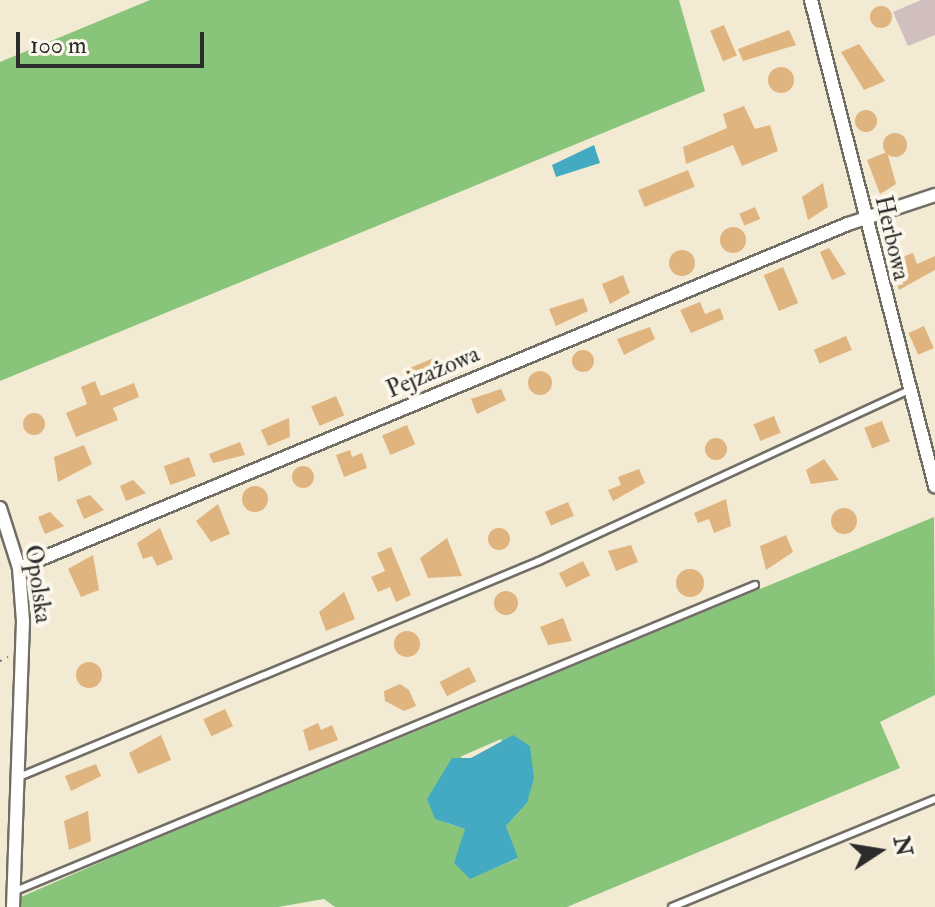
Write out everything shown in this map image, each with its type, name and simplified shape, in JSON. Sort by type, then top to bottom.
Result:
[{"type":"street","name":"Herbowa","points":[[811,0],[907,391],[935,486]]},
{"type":"street","name":"Pejzażowa","points":[[19,568],[865,220],[935,195]]},
{"type":"street","name":"Opolska","points":[[0,508],[19,568],[19,777],[13,907]]},
{"type":"lane","points":[[19,777],[539,561],[907,391]]},
{"type":"lane","points":[[13,892],[755,585]]},
{"type":"lane","points":[[672,907],[935,799]]},
{"type":"shaded area","points":[[921,0],[935,0],[935,35],[908,46],[893,12]]},
{"type":"green space","points":[[150,0],[679,0],[705,91],[0,381],[0,62]]},
{"type":"green space","points":[[934,517],[935,695],[880,722],[900,768],[567,907],[335,907],[324,899],[278,907],[21,907],[21,897]],"holes":[[[501,739],[527,803],[506,826],[517,859],[470,878],[465,829],[441,821],[436,789],[462,756]]]},
{"type":"water","points":[[594,145],[600,163],[556,177],[552,165]]},
{"type":"water","points":[[513,735],[530,746],[534,778],[527,803],[506,826],[518,858],[470,879],[454,863],[465,829],[435,819],[427,799],[452,758],[471,758]]},
{"type":"building","points":[[881,6],[889,9],[892,17],[889,25],[881,28],[873,25],[870,17],[873,9]]},
{"type":"building","points":[[724,25],[737,55],[723,61],[710,31]]},
{"type":"building","points":[[789,30],[796,45],[743,61],[738,49]]},
{"type":"building","points":[[859,44],[885,81],[864,90],[841,52]]},
{"type":"building","points":[[781,67],[790,71],[794,80],[790,89],[781,93],[772,89],[768,80],[772,71]]},
{"type":"building","points":[[744,106],[755,129],[770,125],[778,151],[742,166],[733,145],[686,164],[683,147],[727,128],[723,114]]},
{"type":"building","points":[[862,110],[870,110],[877,121],[870,132],[862,132],[855,125],[855,117]]},
{"type":"building","points":[[895,133],[906,140],[907,145],[900,156],[895,157],[884,150],[883,145],[890,134]]},
{"type":"building","points":[[887,152],[896,184],[880,194],[867,160]]},
{"type":"building","points":[[688,170],[695,187],[645,207],[638,190]]},
{"type":"building","points":[[823,183],[828,207],[808,220],[802,197]]},
{"type":"building","points":[[755,207],[760,219],[744,226],[739,214]]},
{"type":"building","points":[[733,227],[743,230],[746,240],[743,250],[733,253],[723,250],[720,240],[723,230]]},
{"type":"building","points":[[829,248],[846,274],[832,280],[820,252]]},
{"type":"building","points":[[682,250],[691,254],[695,263],[691,272],[682,276],[673,272],[669,263],[673,254]]},
{"type":"building","points":[[913,253],[917,264],[935,256],[935,270],[899,290],[889,262]]},
{"type":"building","points":[[783,267],[798,303],[779,311],[764,275]]},
{"type":"building","points":[[623,275],[630,293],[610,304],[602,284]]},
{"type":"building","points":[[583,298],[588,311],[556,326],[549,309]]},
{"type":"building","points":[[700,302],[705,314],[720,308],[724,319],[691,333],[680,310]]},
{"type":"building","points":[[924,326],[934,348],[918,355],[908,333]]},
{"type":"building","points":[[650,327],[655,339],[624,355],[617,339]]},
{"type":"building","points":[[846,336],[852,350],[820,363],[814,350]]},
{"type":"building","points":[[583,350],[591,353],[594,361],[591,369],[583,372],[575,369],[572,361],[575,353]]},
{"type":"building","points":[[436,357],[442,369],[412,386],[405,370]]},
{"type":"building","points":[[540,371],[549,374],[552,383],[549,392],[540,395],[531,392],[528,383],[531,374]]},
{"type":"building","points":[[95,381],[101,396],[134,383],[139,397],[113,408],[118,420],[76,437],[66,413],[87,404],[81,387]]},
{"type":"building","points":[[501,389],[506,400],[477,414],[471,399]]},
{"type":"building","points":[[336,396],[344,415],[319,426],[311,407]]},
{"type":"building","points":[[34,413],[42,416],[45,424],[42,432],[34,435],[26,432],[23,424],[26,416]]},
{"type":"building","points":[[774,416],[781,433],[760,441],[754,424]]},
{"type":"building","points":[[289,418],[290,437],[268,446],[261,430]]},
{"type":"building","points":[[882,421],[890,442],[872,448],[864,428]]},
{"type":"building","points":[[407,425],[415,444],[390,455],[382,436]]},
{"type":"building","points":[[712,438],[720,438],[727,449],[720,460],[712,460],[705,453],[705,445]]},
{"type":"building","points":[[240,442],[245,455],[213,463],[209,454]]},
{"type":"building","points":[[84,445],[92,464],[58,482],[54,457]]},
{"type":"building","points":[[350,450],[352,457],[362,453],[367,468],[344,477],[336,455]]},
{"type":"building","points":[[189,457],[196,476],[170,485],[164,466]]},
{"type":"building","points":[[824,459],[839,480],[811,484],[806,470]]},
{"type":"building","points":[[303,466],[311,469],[314,477],[311,485],[303,488],[295,485],[292,477],[295,469]]},
{"type":"building","points":[[639,469],[645,483],[613,501],[608,490],[621,485],[618,477]]},
{"type":"building","points":[[133,480],[146,493],[126,501],[120,486]]},
{"type":"building","points":[[255,486],[264,490],[268,499],[264,508],[255,512],[246,508],[242,499],[246,490]]},
{"type":"building","points":[[90,495],[104,510],[84,519],[76,500]]},
{"type":"building","points":[[726,499],[731,526],[714,533],[709,519],[698,523],[694,513]]},
{"type":"building","points":[[568,502],[574,516],[551,526],[545,512]]},
{"type":"building","points":[[218,504],[230,534],[211,542],[196,521]]},
{"type":"building","points":[[844,508],[853,512],[857,521],[853,530],[844,534],[835,530],[831,521],[835,512]]},
{"type":"building","points":[[50,512],[64,526],[45,534],[38,517]]},
{"type":"building","points":[[160,528],[173,559],[157,566],[152,556],[143,559],[137,543]]},
{"type":"building","points":[[499,528],[507,531],[510,539],[507,547],[499,550],[491,547],[488,539],[491,531]]},
{"type":"building","points":[[786,535],[793,552],[766,570],[760,546]]},
{"type":"building","points":[[447,538],[462,576],[428,578],[420,558]]},
{"type":"building","points":[[631,545],[638,562],[616,571],[608,551]]},
{"type":"building","points":[[391,547],[411,595],[396,602],[390,587],[378,592],[371,577],[385,571],[377,553]]},
{"type":"building","points":[[93,555],[99,590],[81,597],[68,569]]},
{"type":"building","points":[[583,561],[590,575],[566,588],[559,573]]},
{"type":"building","points":[[690,569],[700,573],[704,583],[700,593],[690,597],[680,593],[676,583],[680,573]]},
{"type":"building","points":[[506,591],[517,598],[518,603],[511,614],[506,615],[495,608],[494,603],[501,592]]},
{"type":"building","points":[[344,592],[355,619],[326,631],[319,612]]},
{"type":"building","points":[[563,618],[572,641],[548,645],[540,627]]},
{"type":"building","points":[[407,631],[416,635],[420,644],[416,653],[407,657],[398,653],[394,644],[398,635]]},
{"type":"building","points":[[89,662],[98,666],[102,675],[98,684],[89,688],[80,684],[76,675],[80,666]]},
{"type":"building","points":[[469,667],[476,681],[447,696],[440,682]]},
{"type":"building","points":[[400,684],[409,690],[416,706],[404,711],[385,701],[384,691]]},
{"type":"building","points":[[225,709],[233,726],[211,736],[203,719]]},
{"type":"building","points":[[318,723],[321,730],[332,725],[338,740],[309,751],[303,730]]},
{"type":"building","points":[[161,735],[171,760],[138,774],[129,753]]},
{"type":"building","points":[[96,764],[101,776],[71,791],[65,776]]},
{"type":"building","points":[[88,811],[91,841],[69,850],[64,821]]}]
